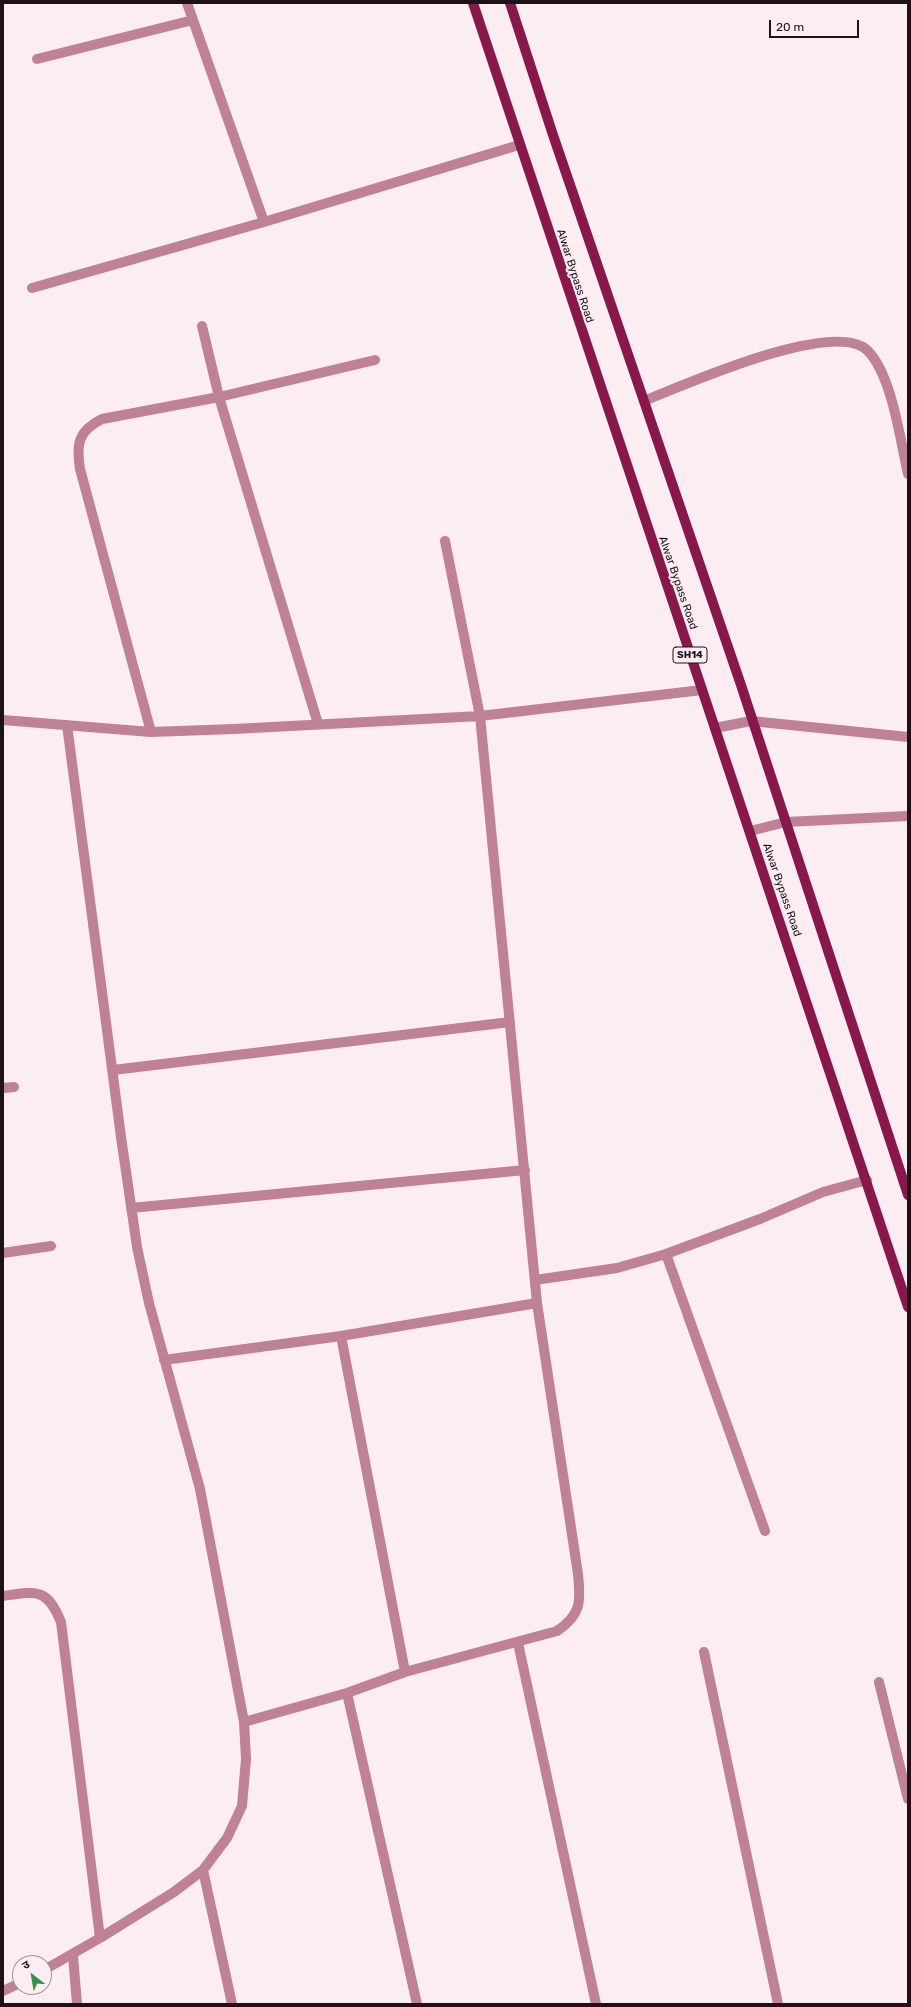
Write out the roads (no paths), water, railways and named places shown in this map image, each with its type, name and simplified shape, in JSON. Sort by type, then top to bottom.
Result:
[{"type":"main road","name":"Alwar Bypass Road","points":[[473,3],[519,145],[867,1180],[908,1307]]},
{"type":"main road","points":[[510,3],[786,822],[908,1195]]},
{"type":"street","points":[[187,3],[264,222]]},
{"type":"street","points":[[37,59],[193,20]]},
{"type":"street","points":[[32,288],[264,222],[519,145]]},
{"type":"street","points":[[202,326],[219,397],[318,724]]},
{"type":"street","points":[[644,401],[729,367],[790,348],[815,342],[838,340],[854,342],[868,350],[883,374],[892,405],[908,474]]},
{"type":"street","points":[[151,732],[80,469],[77,453],[80,437],[91,424],[102,419],[219,397],[375,360]]},
{"type":"street","points":[[244,1722],[347,1693],[404,1672],[518,1643],[557,1631],[570,1622],[578,1609],[580,1591],[537,1303],[480,716],[445,541]]},
{"type":"street","points":[[3,720],[151,732],[480,716],[702,690]]},
{"type":"street","points":[[715,728],[751,721],[908,737]]},
{"type":"street","points":[[52,1966],[73,1956],[174,1892],[204,1870],[227,1838],[242,1806],[246,1758],[244,1722],[200,1489],[149,1304],[131,1208],[85,875],[67,725]]},
{"type":"street","points":[[750,831],[786,822],[908,816]]},
{"type":"street","points":[[113,1070],[510,1022]]},
{"type":"street","points":[[3,1088],[14,1087]]},
{"type":"street","points":[[131,1208],[525,1170]]},
{"type":"street","points":[[535,1280],[617,1268],[666,1254],[760,1219],[823,1192],[867,1180]]},
{"type":"street","points":[[3,1253],[51,1246]]},
{"type":"street","points":[[666,1254],[765,1531]]},
{"type":"street","points":[[164,1360],[342,1336],[537,1303]]},
{"type":"street","points":[[342,1336],[404,1672]]},
{"type":"street","points":[[3,1596],[24,1593],[38,1594],[48,1598],[61,1622],[100,1938]]},
{"type":"street","points":[[518,1643],[596,2004]]},
{"type":"street","points":[[704,1652],[778,2004]]},
{"type":"street","points":[[879,1682],[908,1799]]},
{"type":"street","points":[[347,1693],[417,2004]]},
{"type":"street","points":[[204,1870],[232,2004]]},
{"type":"street","points":[[73,1956],[77,2004]]}]
